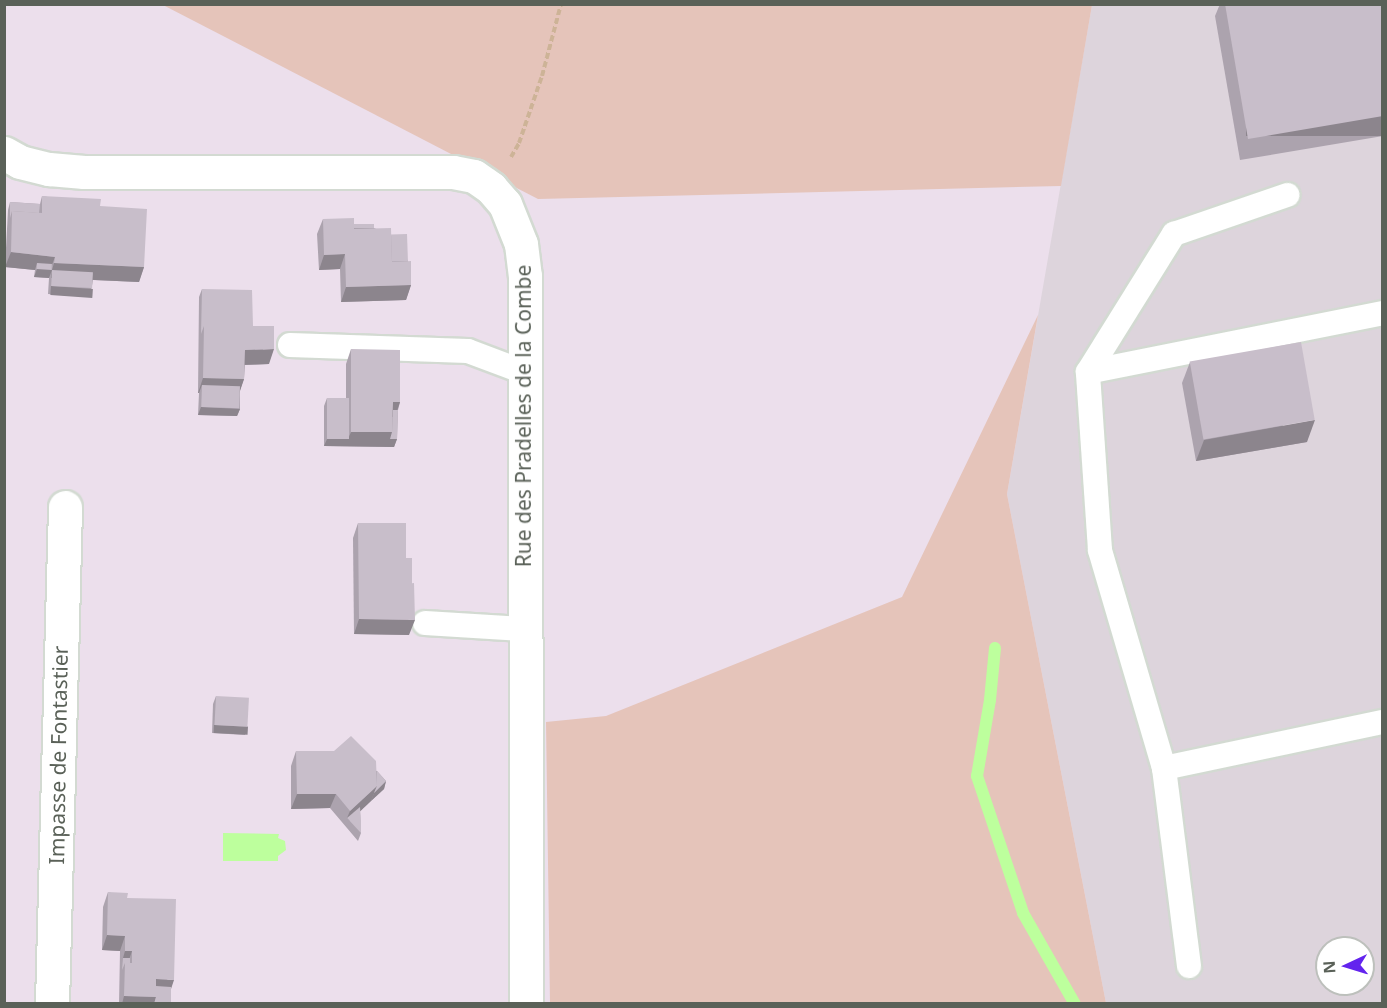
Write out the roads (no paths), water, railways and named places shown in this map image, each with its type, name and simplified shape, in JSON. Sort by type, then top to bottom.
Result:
[{"type":"street","name":"Rue des Pradelles de la Combe","points":[[4,153],[20,162],[49,169],[84,172],[453,172],[474,176],[491,188],[506,204],[521,244],[525,276],[526,1004]]},
{"type":"street","name":"Impasse de Fontastier","points":[[52,1004],[65,507]]},
{"type":"lane","points":[[1189,966],[1164,768],[1100,550],[1088,372],[1174,234],[1287,195]]},
{"type":"lane","points":[[1088,372],[1383,314]]},
{"type":"lane","points":[[290,345],[468,351],[524,372]]},
{"type":"lane","points":[[425,623],[524,629]]},
{"type":"lane","points":[[1164,768],[1383,722]]},
{"type":"waterway","points":[[995,648],[990,700],[977,776],[1023,913],[1075,1004]]}]
